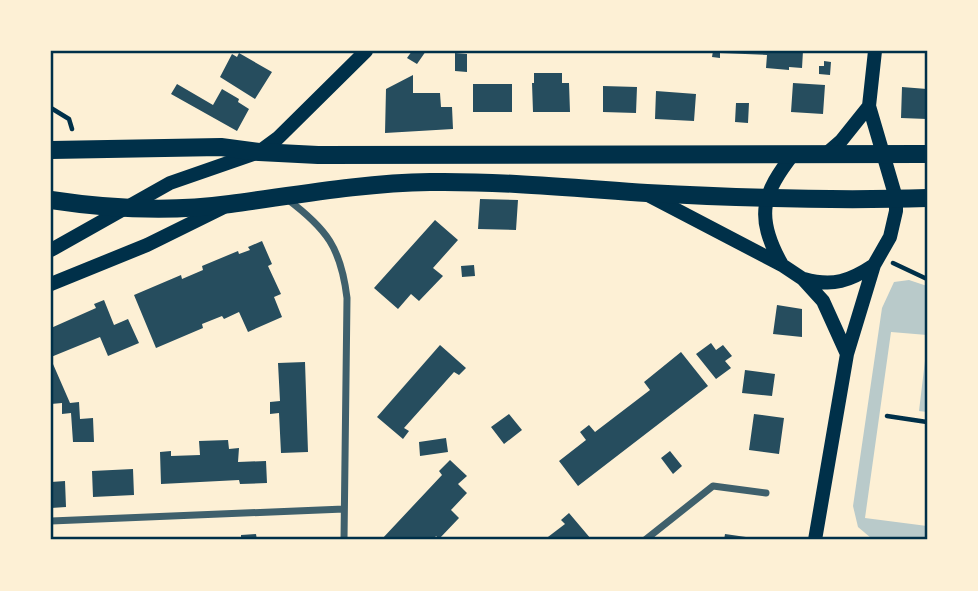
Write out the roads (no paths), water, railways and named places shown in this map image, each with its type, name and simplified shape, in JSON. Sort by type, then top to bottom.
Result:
[{"type":"main road","points":[[51,250],[188,175],[259,152],[278,138],[366,51]]},
{"type":"main road","points":[[815,540],[847,354],[877,260],[890,237],[896,211],[884,154],[869,106],[875,51]]},
{"type":"main road","points":[[827,154],[869,106]]},
{"type":"main road","points":[[51,150],[221,147],[318,155],[927,154]]},
{"type":"main road","points":[[782,265],[766,226],[766,198],[776,176],[794,153]]},
{"type":"main road","points":[[51,200],[124,208],[175,209],[229,204],[321,189],[426,182],[505,182],[644,193],[766,198],[927,198]]},
{"type":"main road","points":[[644,193],[782,265],[803,279],[823,301],[847,354]]},
{"type":"main road","points":[[51,284],[147,245],[229,204]]},
{"type":"main road","points":[[803,279],[822,284],[841,281],[857,276],[877,260]]},
{"type":"street","points":[[282,195],[311,217],[326,234],[341,261],[346,298],[344,540]]},
{"type":"street","points":[[645,540],[713,486],[766,493]]},
{"type":"street","points":[[51,522],[344,509]]}]
